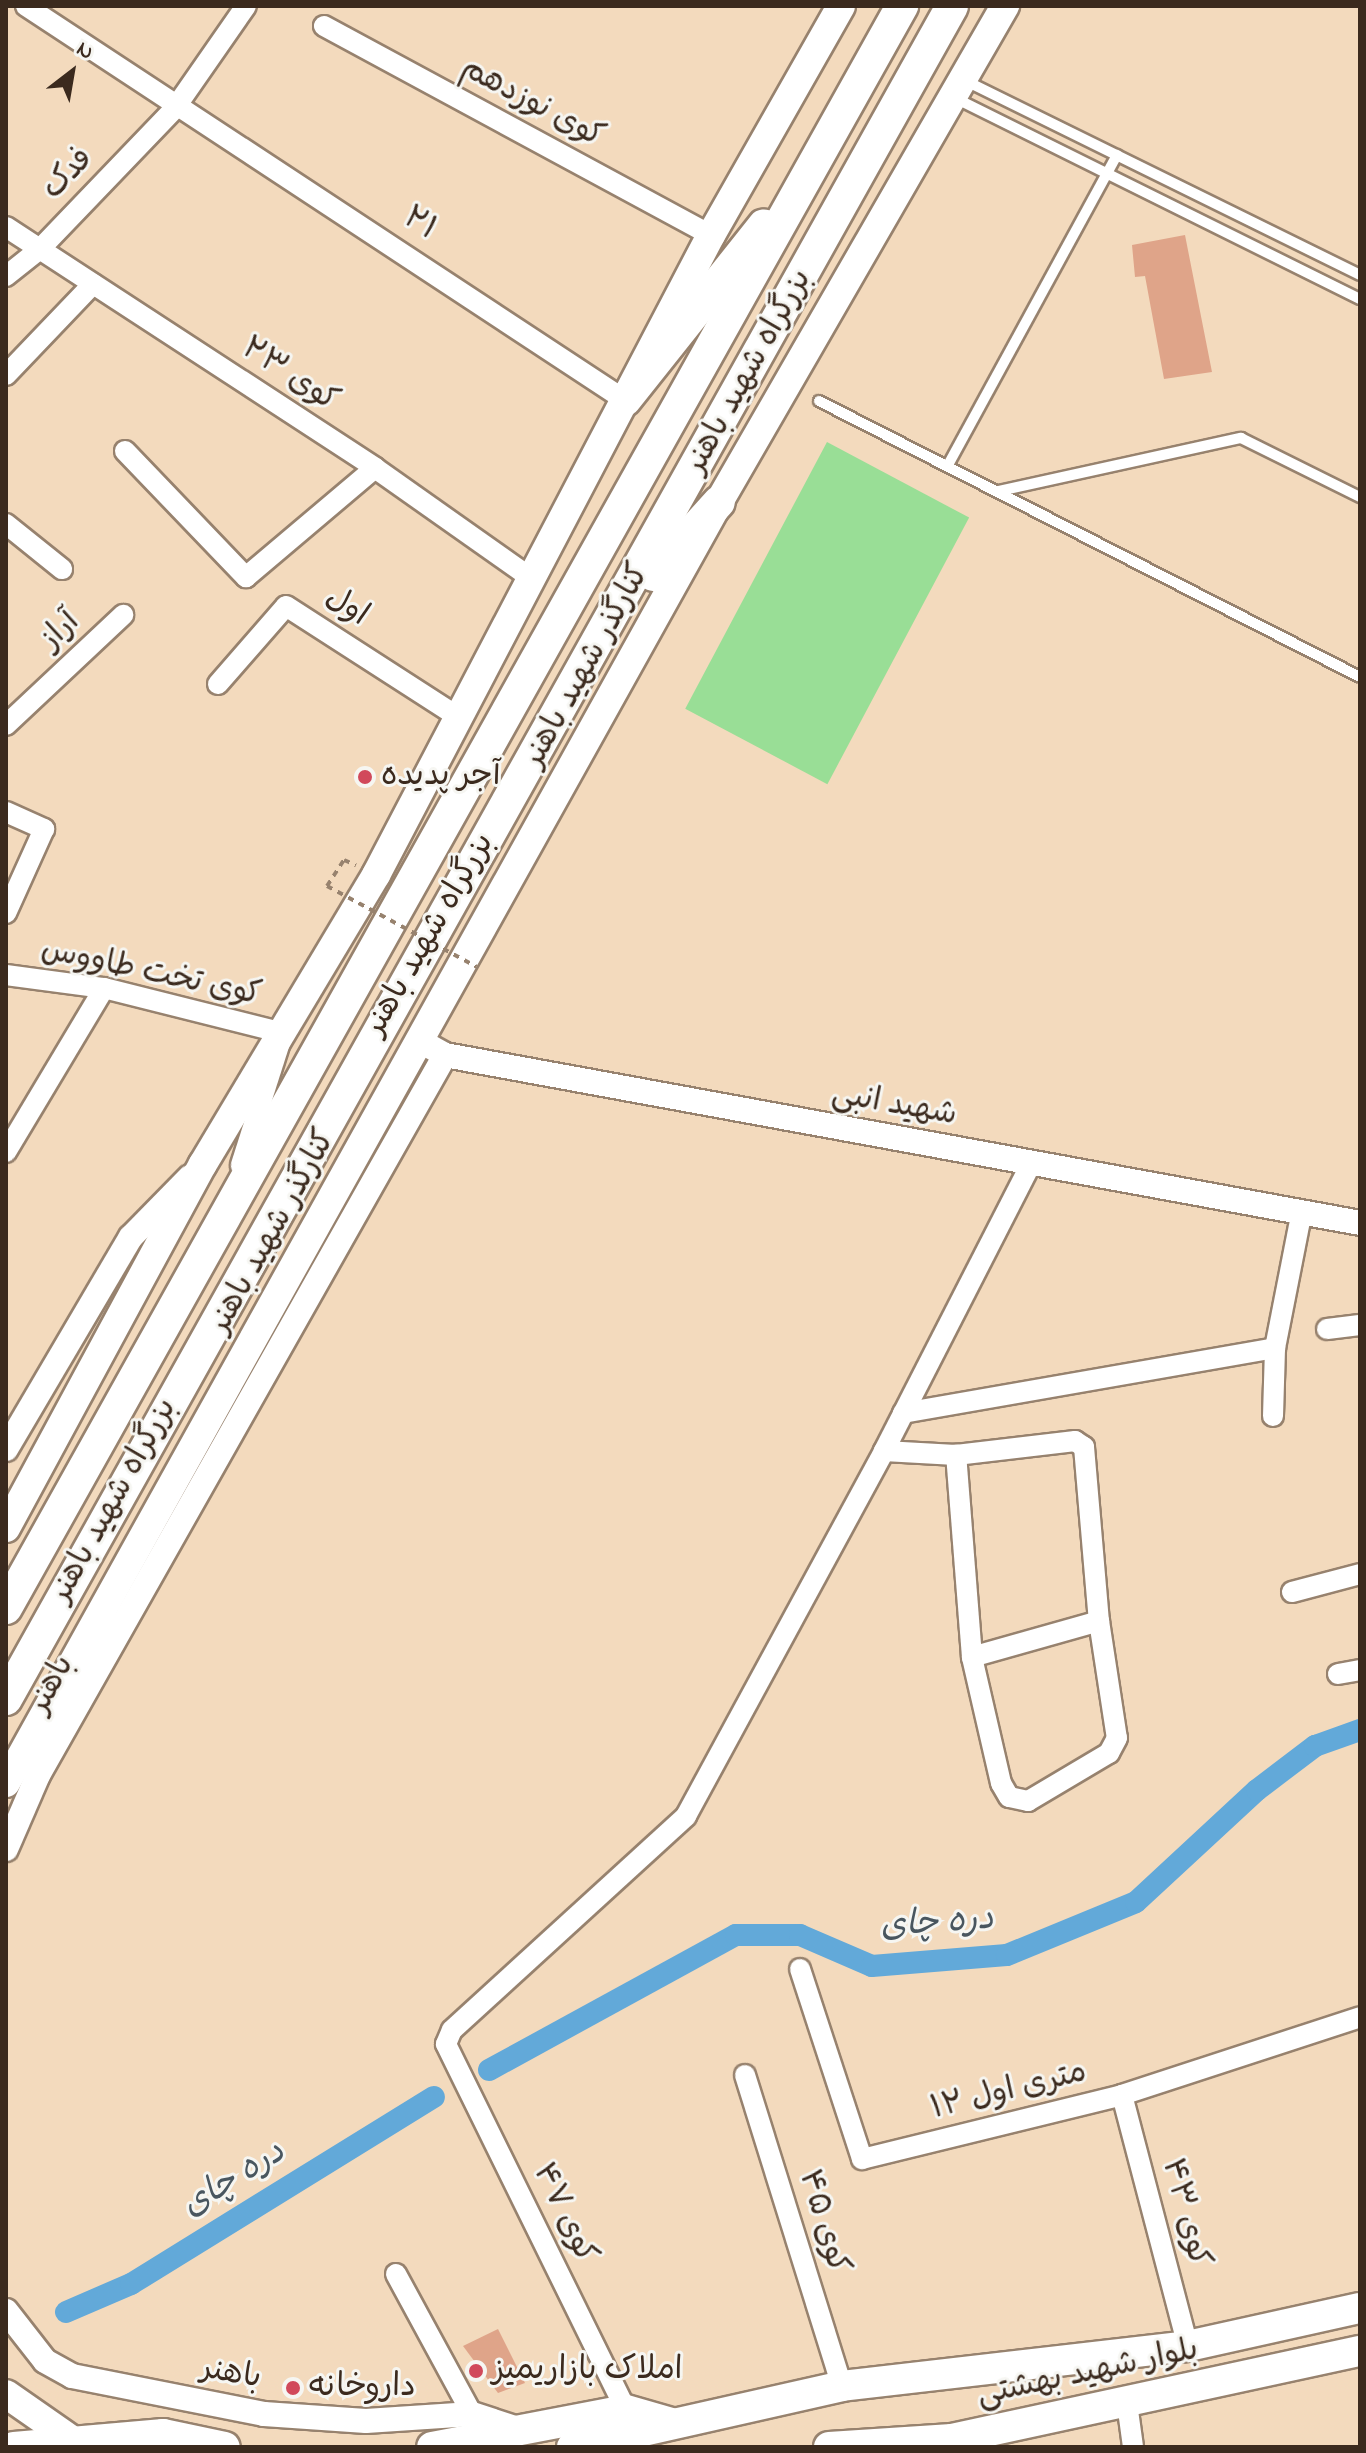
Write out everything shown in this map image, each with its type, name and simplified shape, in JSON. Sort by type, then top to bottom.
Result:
[{"type":"highway","name":"بزرگراه شهید باهنر","points":[[6,1608],[230,1200],[830,140],[902,6]]},
{"type":"highway","name":"بزرگراه شهید باهنر","points":[[6,1699],[383,1017],[614,619],[952,6]]},
{"type":"highway","points":[[876,55],[914,75]]},
{"type":"highway","points":[[625,400],[830,140]]},
{"type":"highway","points":[[614,619],[719,502]]},
{"type":"main road","points":[[6,1528],[203,1164],[283,1033],[460,718],[711,235],[841,6]]},
{"type":"main road","name":"کنارگذر شهید باهنر","points":[[6,1783],[719,502],[960,89],[1005,6]]},
{"type":"main road","name":"بلوار شهید بهشتی","points":[[572,2447],[842,2386],[1188,2346],[1360,2308]]},
{"type":"main road","name":"بلوار شهید بهشتی","points":[[829,2447],[953,2443],[1360,2351]]},
{"type":"main road","points":[[6,2394],[69,2438]]},
{"type":"main road","points":[[432,2447],[626,2410],[677,2425]]},
{"type":"main road","points":[[14,2447],[69,2438],[163,2434],[225,2447]]},
{"type":"street","name":"۲۱","points":[[26,6],[175,108],[406,252],[625,400]]},
{"type":"street","name":"فدک","points":[[6,276],[40,249],[175,108],[246,6]]},
{"type":"street","name":"کوی نوزدهم","points":[[324,26],[711,235]]},
{"type":"street","name":"کوی ۲۳","points":[[6,227],[375,468],[534,580]]},
{"type":"street","points":[[6,375],[93,284]]},
{"type":"street","points":[[125,451],[246,577],[375,468]]},
{"type":"street","points":[[6,524],[62,569]]},
{"type":"street","name":"اول","points":[[218,684],[286,606],[460,718]]},
{"type":"street","name":"آراز","points":[[6,725],[123,615]]},
{"type":"street","points":[[6,812],[44,829],[6,913]]},
{"type":"street","name":"کوی تخت طاووس","points":[[6,975],[104,988],[283,1033]]},
{"type":"street","points":[[6,1152],[104,988]]},
{"type":"street","points":[[230,1200],[283,1033]]},
{"type":"street","name":"شهید انبی","points":[[420,1041],[445,1055],[1360,1223]]},
{"type":"street","name":"باهنر","points":[[6,1849],[38,1775],[445,1055]]},
{"type":"street","points":[[6,1449],[131,1237],[203,1164]]},
{"type":"street","points":[[956,1455],[972,1657],[1001,1783],[1009,1797],[1028,1801],[1115,1747],[1099,1621],[1084,1447],[1075,1441],[956,1455],[884,1451],[1031,1164]]},
{"type":"street","points":[[1273,1416],[1275,1348],[1302,1211]]},
{"type":"street","points":[[1327,1329],[1360,1325]]},
{"type":"street","points":[[903,1413],[1275,1348]]},
{"type":"street","name":"کوی ۴۷","points":[[626,2410],[446,2044],[452,2030],[686,1816],[884,1451]]},
{"type":"street","points":[[1292,1592],[1360,1574]]},
{"type":"street","points":[[972,1657],[1099,1621]]},
{"type":"street","points":[[1338,1674],[1360,1670]]},
{"type":"street","name":"۱۲ متری اول","points":[[800,1969],[862,2159],[1122,2095],[1360,2017]]},
{"type":"street","name":"کوی ۴۵","points":[[745,2075],[842,2386]]},
{"type":"street","name":"کوی ۴۳","points":[[1122,2095],[1188,2346]]},
{"type":"street","points":[[396,2274],[472,2414]]},
{"type":"street","name":"باهنر","points":[[6,2311],[45,2361],[72,2376],[264,2414],[366,2421],[472,2414],[521,2430]]},
{"type":"street","points":[[1127,2403],[1133,2447]]},
{"type":"lane","points":[[960,89],[1117,155],[1360,275]]},
{"type":"lane","points":[[960,89],[1108,174],[1360,299]]},
{"type":"lane","points":[[948,465],[1117,155]]},
{"type":"lane","points":[[819,401],[1360,677]]},
{"type":"lane","points":[[999,491],[1241,438],[1360,497]]},
{"type":"path","points":[[344,860],[327,886],[477,967]]},
{"type":"green space","points":[[827,442],[969,518],[827,784],[685,709]]},
{"type":"building","points":[[1185,235],[1212,372],[1164,379],[1145,276],[1135,277],[1132,245]]},
{"type":"building","points":[[498,2329],[525,2383],[498,2393],[463,2346]]},
{"type":"waterway","name":"دره چای","points":[[489,2070],[736,1935],[800,1935],[872,1966],[1007,1955],[1136,1902],[1257,1790],[1315,1746],[1360,1730]]},
{"type":"waterway","name":"دره چای","points":[[66,2312],[131,2284],[434,2097]]},
{"type":"place","name":"آجر پدیده","points":[[365,777]]},
{"type":"place","name":"املاک بازاریمیز","points":[[476,2371]]},
{"type":"place","name":"داروخانه","points":[[293,2388]]}]
